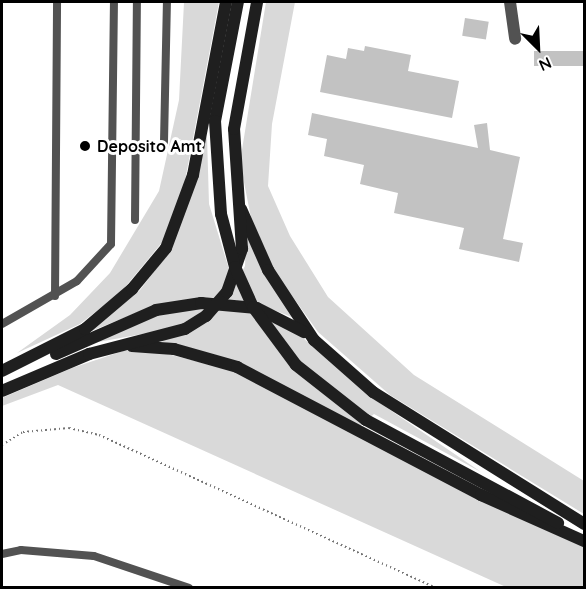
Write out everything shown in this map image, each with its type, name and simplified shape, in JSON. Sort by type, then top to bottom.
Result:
[{"type":"street","points":[[2,372],[85,329],[132,290],[165,248],[193,175],[226,2]]},
{"type":"street","points":[[238,2],[215,121],[220,214],[234,267],[254,307],[296,365],[366,420],[585,539]]},
{"type":"street","points":[[2,391],[116,346],[185,329],[218,304],[240,267],[234,190],[234,129],[257,2]]},
{"type":"street","points":[[510,2],[515,39]]},
{"type":"street","points":[[234,190],[268,270],[314,340]]},
{"type":"street","points":[[2,376],[156,310],[218,304],[280,316],[314,340],[374,392],[585,524]]},
{"type":"street","points":[[116,346],[174,349],[237,367],[481,495],[585,539]]},
{"type":"lane","points":[[55,296],[57,2]]},
{"type":"lane","points":[[2,324],[55,296],[100,260],[111,244],[114,2]]},
{"type":"lane","points":[[135,220],[137,2]]},
{"type":"lane","points":[[164,142],[167,2]]},
{"type":"lane","points":[[2,554],[21,550],[94,556],[189,588]]},
{"type":"path","points":[[2,446],[23,432],[69,428],[99,435],[436,588]]},
{"type":"shaded area","points":[[184,2],[219,2],[183,191],[164,240],[121,292],[80,324],[17,353],[70,315],[110,273],[159,191],[179,100]]},
{"type":"shaded area","points":[[266,2],[295,2],[272,124],[268,186],[290,236],[328,297],[414,375],[584,481],[584,514],[390,395],[318,332],[272,268],[253,228],[240,162]]},
{"type":"shaded area","points":[[207,136],[209,204],[232,279],[215,300],[158,304],[89,332],[140,290],[170,251]]},
{"type":"shaded area","points":[[246,235],[294,318],[259,304],[226,302],[245,266]]},
{"type":"shaded area","points":[[209,308],[175,328],[93,343],[155,314]]},
{"type":"shaded area","points":[[220,308],[269,315],[287,324],[371,397],[481,472],[374,414],[360,426],[234,361],[156,340]]},
{"type":"shaded area","points":[[151,350],[232,370],[584,545],[584,587],[506,587],[58,385],[2,406],[2,398],[72,368],[123,351]]},
{"type":"building","points":[[465,18],[489,22],[486,40],[462,36]]},
{"type":"building","points":[[365,46],[411,55],[408,71],[459,81],[452,118],[320,92],[327,55],[346,59],[348,48],[364,51]]},
{"type":"building","points":[[534,51],[584,51],[584,66],[534,66]]},
{"type":"building","points":[[312,113],[478,148],[474,125],[487,123],[490,150],[520,157],[503,239],[523,243],[519,262],[459,249],[464,228],[394,213],[398,193],[360,184],[364,165],[324,156],[327,139],[308,135]]},
{"type":"place","name":"Deposito Amt","points":[[85,146]]}]
